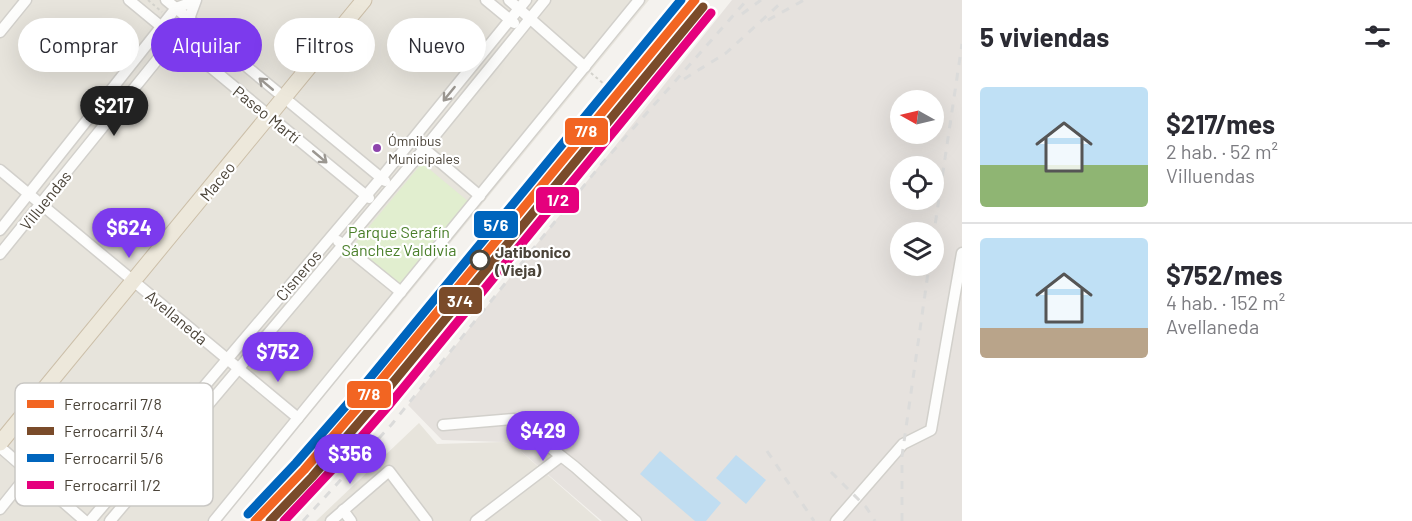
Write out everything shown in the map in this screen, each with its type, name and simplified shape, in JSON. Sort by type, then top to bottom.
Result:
[{"type":"highway","name":"Maceo","points":[[51,383],[364,0]]},
{"type":"highway","name":"Maceo","points":[[0,445],[15,427]]},
{"type":"street","points":[[0,32],[26,0]]},
{"type":"street","name":"Paseo Martí","points":[[129,0],[151,19]]},
{"type":"street","name":"Paseo Martí","points":[[166,0],[188,18]]},
{"type":"street","name":"Villuendas","points":[[168,18],[176,8],[196,0]]},
{"type":"street","name":"Villuendas","points":[[189,18],[196,0]]},
{"type":"street","points":[[486,0],[521,29]]},
{"type":"street","points":[[509,0],[523,4],[530,18],[585,67]]},
{"type":"street","name":"Cisneros","points":[[213,401],[424,150],[545,0]]},
{"type":"street","points":[[214,521],[639,0]]},
{"type":"street","name":"Cisneros","points":[[206,383],[381,178],[523,4]]},
{"type":"street","name":"Villuendas","points":[[0,230],[151,41]]},
{"type":"street","name":"Villuendas","points":[[0,254],[151,68]]},
{"type":"street","name":"Paseo Martí","points":[[215,72],[376,205]]},
{"type":"street","name":"Paseo Martí","points":[[252,72],[392,187]]},
{"type":"street","points":[[413,139],[480,196]]},
{"type":"street","name":"Avellaneda","points":[[0,170],[298,418]]},
{"type":"street","points":[[331,236],[401,292]]},
{"type":"street","points":[[836,521],[903,444],[932,430],[962,253]]},
{"type":"street","points":[[443,425],[514,419],[575,467],[636,521]]},
{"type":"street","points":[[0,445],[15,459]]},
{"type":"street","points":[[476,521],[560,457]]},
{"type":"street","points":[[331,521],[389,471],[427,521]]},
{"type":"street","points":[[0,509],[15,490]]},
{"type":"street","points":[[68,506],[85,521]]},
{"type":"street","name":"Cisneros","points":[[90,521],[103,506]]},
{"type":"street","name":"Cisneros","points":[[110,521],[123,506]]},
{"type":"street","points":[[343,510],[351,521]]},
{"type":"path","points":[[148,0],[162,12]]},
{"type":"path","points":[[585,67],[632,108]]},
{"type":"shaded area","points":[[0,0],[649,0],[389,318],[217,521],[0,521]]},
{"type":"shaded area","points":[[732,0],[962,0],[962,521],[602,521],[516,447],[502,442],[442,440],[408,405]]},
{"type":"shaded area","points":[[419,423],[437,444],[502,442],[516,447],[600,521],[316,521]]},
{"type":"green space","name":"Parque Serafín Sánchez Valdivia","points":[[422,163],[469,202],[401,287],[353,246]]},
{"type":"water","points":[[660,451],[721,503],[706,521],[695,521],[640,474]]},
{"type":"water","points":[[736,455],[766,480],[746,504],[716,478]]},
{"type":"railway","points":[[303,521],[392,424],[599,167],[747,0]]},
{"type":"railway","points":[[742,14],[761,0]]},
{"type":"railway","points":[[684,79],[726,53],[784,0]]},
{"type":"railway","points":[[768,20],[804,0]]},
{"type":"railway","points":[[936,222],[962,44]]},
{"type":"railway","points":[[902,521],[902,456],[928,276]]},
{"type":"railway","points":[[767,451],[814,521]]},
{"type":"railway","points":[[831,472],[866,507],[875,521]]},
{"type":"rail line","name":"5/6","points":[[248,514],[365,384],[681,0]]},
{"type":"rail line","name":"7/8","points":[[255,521],[304,470],[373,390],[695,0]]},
{"type":"rail line","name":"3/4","points":[[270,521],[312,477],[381,397],[703,7]]},
{"type":"rail line","name":"1/2","points":[[284,521],[390,404],[711,13]]},
{"type":"place","name":"Ómnibus Municipales","points":[[377,148]]},
{"type":"place","name":"Jatibonico (Vieja)","points":[[480,260]]}]
